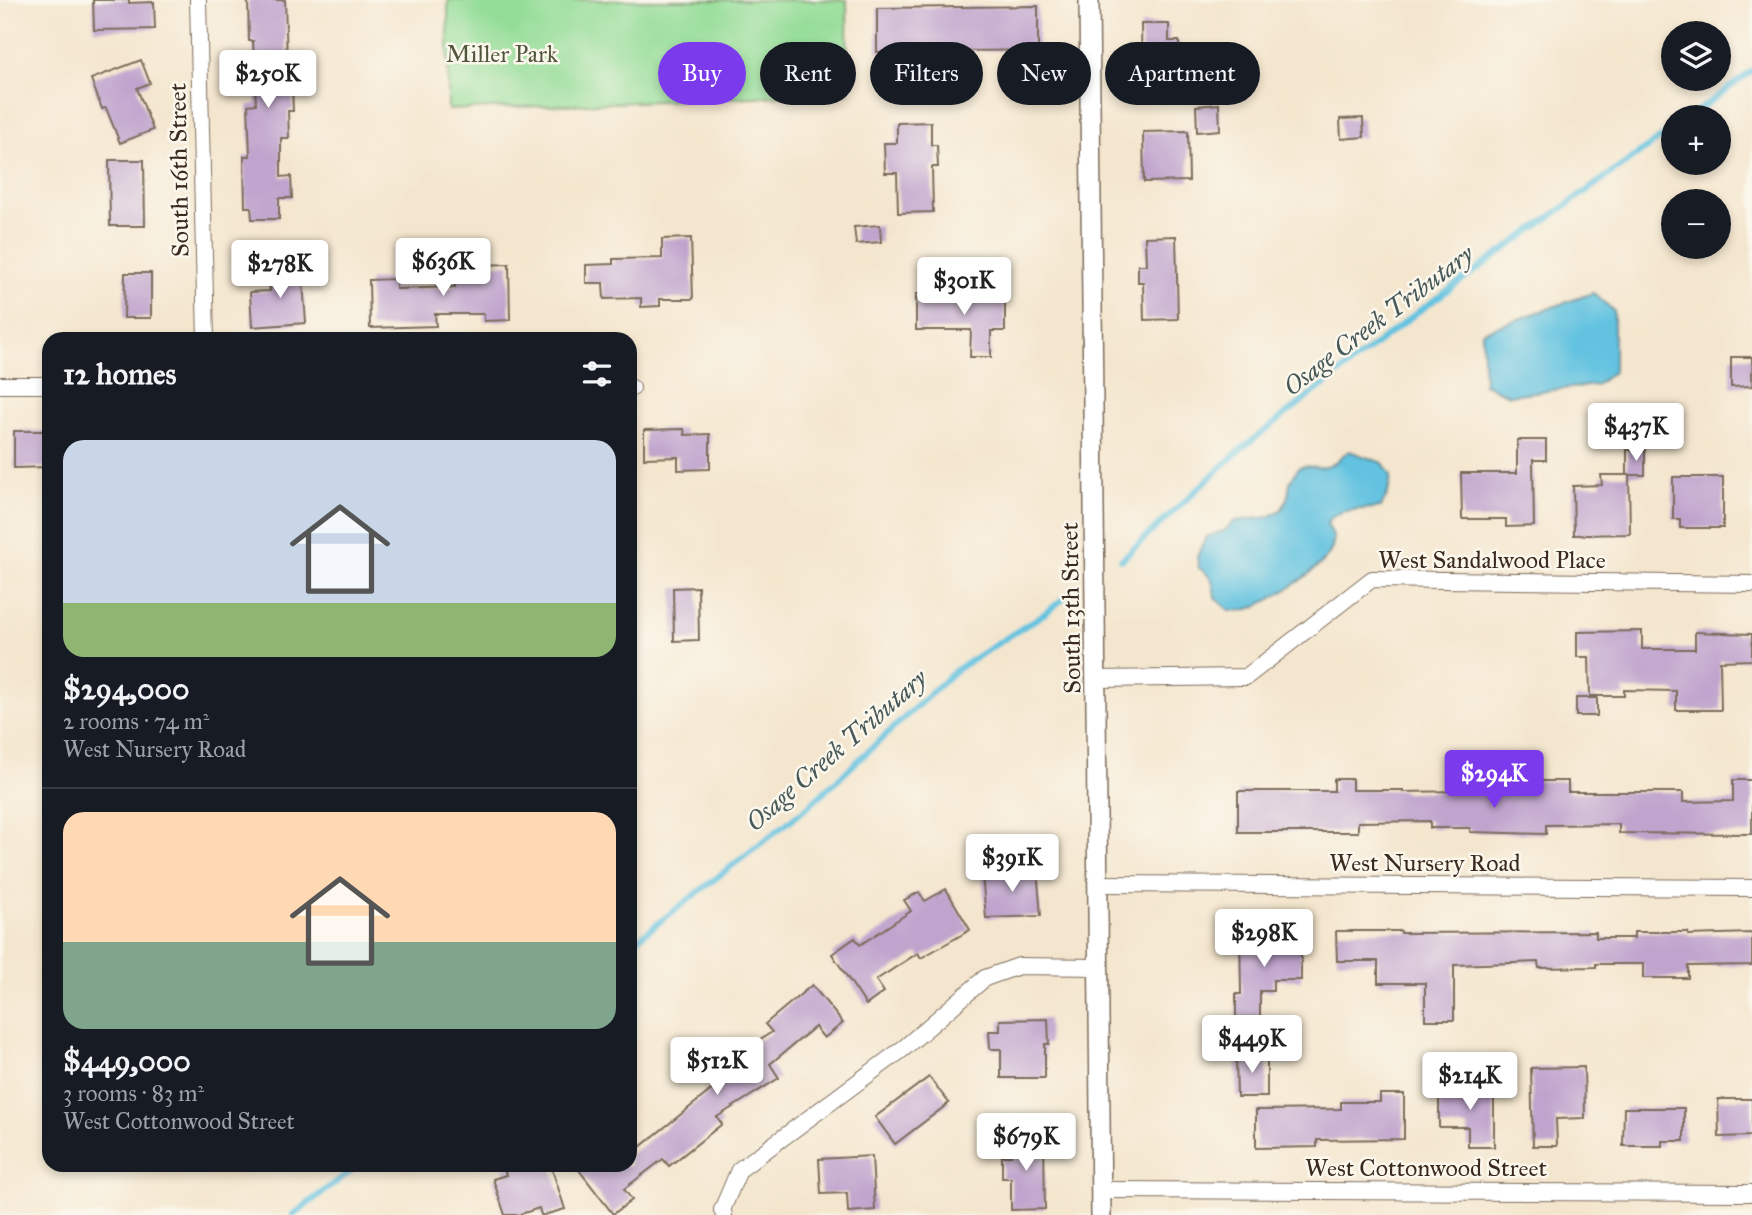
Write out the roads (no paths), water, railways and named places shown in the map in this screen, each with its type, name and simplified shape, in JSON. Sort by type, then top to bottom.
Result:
[{"type":"street","name":"South 16th Street","points":[[198,0],[206,332]]},
{"type":"street","name":"South 13th Street","points":[[1089,0],[1101,1215]]},
{"type":"street","points":[[0,385],[42,386]]},
{"type":"street","name":"West Sandalwood Place","points":[[1097,679],[1246,677],[1372,579],[1752,584]]},
{"type":"street","name":"West Nursery Road","points":[[1098,884],[1752,888]]},
{"type":"street","points":[[724,1215],[722,1210],[739,1170],[904,1048],[985,978],[1019,966],[1098,967]]},
{"type":"street","name":"West Cottonwood Street","points":[[1101,1190],[1752,1193]]},
{"type":"water","points":[[1593,293],[1614,311],[1614,371],[1596,385],[1509,395],[1484,384],[1482,332]]},
{"type":"water","points":[[1349,451],[1383,463],[1391,476],[1388,493],[1381,507],[1350,510],[1330,519],[1327,524],[1333,536],[1333,543],[1326,558],[1317,567],[1293,585],[1254,607],[1229,610],[1215,598],[1212,580],[1199,568],[1197,557],[1206,537],[1224,531],[1235,521],[1269,517],[1282,509],[1288,497],[1290,482],[1299,467],[1329,466]]},
{"type":"waterway","name":"Osage Creek Tributary","points":[[1705,105],[1752,71]]},
{"type":"waterway","name":"Osage Creek Tributary","points":[[1121,560],[1241,449],[1419,311],[1661,138]]},
{"type":"waterway","name":"Osage Creek Tributary","points":[[637,940],[809,806],[956,670],[1047,612],[1073,591]]},
{"type":"waterway","name":"Osage Creek Tributary","points":[[293,1215],[349,1172]]},
{"type":"park label","name":"Miller Park","points":[[502,54]]}]
